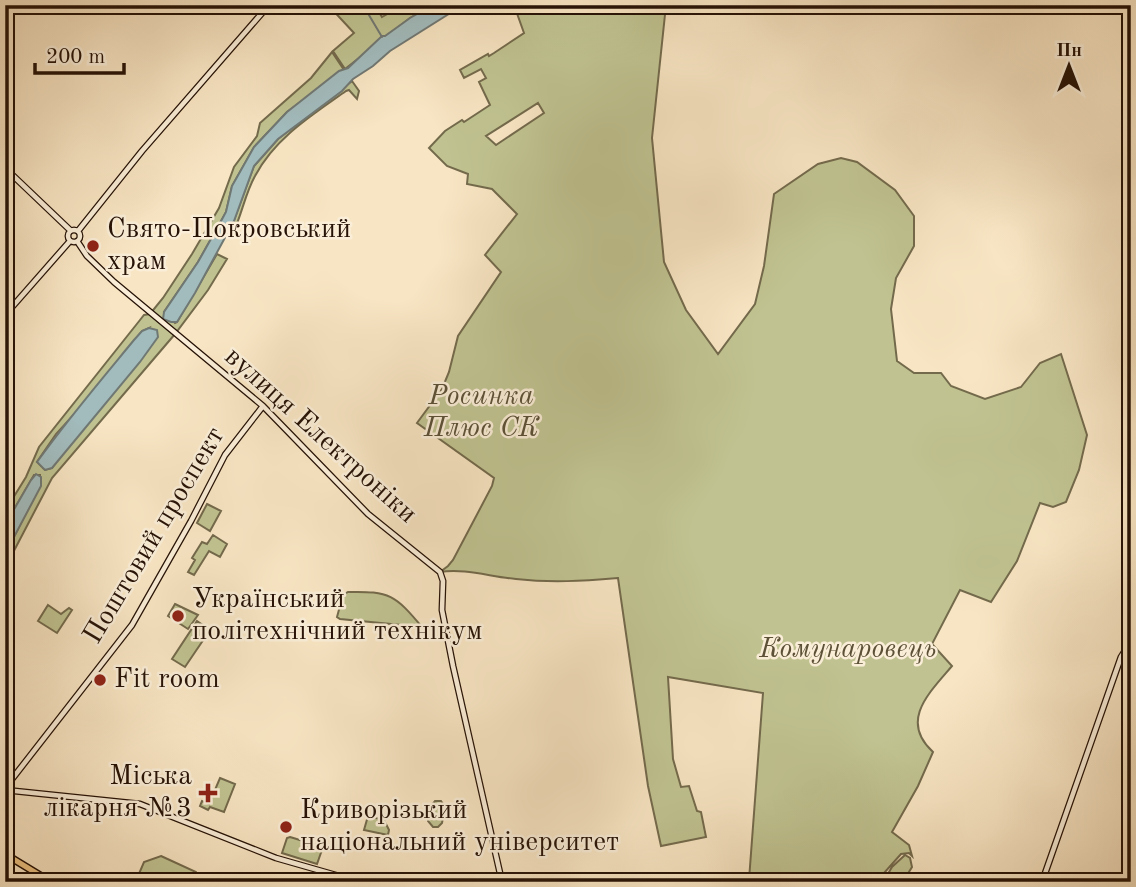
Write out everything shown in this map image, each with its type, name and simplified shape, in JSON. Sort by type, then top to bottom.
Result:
[{"type":"main road","points":[[5,854],[51,882]]},
{"type":"street","points":[[78,231],[142,151],[269,5]]},
{"type":"street","points":[[5,168],[70,230],[78,231]]},
{"type":"street","points":[[70,230],[67,236],[70,241]]},
{"type":"street","points":[[5,314],[70,241],[78,241],[78,231]]},
{"type":"street","name":"вулиця Електроніки","points":[[78,241],[87,256],[114,282],[263,407],[368,514],[440,572],[443,581],[442,610],[453,666],[502,882]]},
{"type":"street","name":"Поштовий проспект","points":[[5,789],[132,625],[225,455],[263,407]]},
{"type":"street","points":[[1042,882],[1121,657],[1131,641]]},
{"type":"street","points":[[5,789],[140,804],[278,859],[360,882]]},
{"type":"green space","points":[[328,5],[375,5],[382,17],[406,6],[433,5],[410,18],[345,69],[333,51],[354,33]]},
{"type":"green space","points":[[514,5],[666,5],[652,138],[664,262],[686,310],[718,354],[755,304],[764,266],[774,194],[818,164],[841,158],[857,162],[895,190],[914,216],[914,246],[896,278],[891,309],[897,361],[914,373],[941,373],[951,386],[985,399],[1021,387],[1040,363],[1061,354],[1087,435],[1079,470],[1066,502],[1053,507],[1040,503],[1017,561],[991,602],[960,590],[932,644],[952,666],[921,708],[918,729],[923,741],[933,752],[918,786],[892,832],[909,845],[912,856],[909,853],[901,854],[876,882],[742,882],[749,880],[763,693],[668,677],[673,759],[681,787],[689,786],[697,811],[701,812],[706,837],[661,846],[648,786],[618,578],[542,581],[468,572],[440,572],[453,560],[494,478],[417,423],[442,389],[458,336],[501,272],[485,255],[517,214],[492,189],[467,184],[468,174],[447,166],[429,148],[445,131],[490,105],[479,82],[486,78],[481,69],[464,78],[460,70],[488,54],[489,56],[524,33]],"holes":[[[538,103],[544,113],[496,145],[486,136]]]},
{"type":"green space","points":[[332,52],[344,70],[287,112],[254,147],[232,186],[226,212],[220,223],[198,262],[164,312],[175,323],[217,254],[227,259],[175,334],[52,478],[5,568],[5,554],[40,486],[40,475],[34,475],[5,525],[5,511],[26,477],[39,447],[144,315],[150,314],[163,298],[219,208],[234,167],[257,136],[260,123],[311,78]],"holes":[[[149,328],[52,468],[45,470],[37,462],[56,434],[142,331]]]},
{"type":"green space","points":[[352,81],[359,91],[357,99],[349,90],[346,91],[295,128],[263,162],[233,233],[230,231],[254,166],[278,139]]},
{"type":"green space","points":[[207,504],[221,511],[210,531],[197,523]]},
{"type":"green space","points":[[213,535],[227,544],[220,557],[209,551],[194,575],[188,572],[195,560],[192,558],[202,542],[207,544]]},
{"type":"green space","points":[[348,592],[391,597],[422,627],[340,619],[337,617],[343,595]]},
{"type":"green space","points":[[175,604],[198,615],[188,629],[168,616]]},
{"type":"green space","points":[[48,605],[61,614],[69,608],[72,610],[57,633],[38,621]]},
{"type":"green space","points":[[197,621],[210,630],[185,667],[172,659]]},
{"type":"green space","points":[[220,778],[235,784],[224,812],[200,806],[202,801],[209,804]]},
{"type":"green space","points":[[435,801],[441,801],[445,807],[442,823],[433,827],[428,821],[432,805]]},
{"type":"green space","points":[[368,816],[384,820],[389,830],[388,835],[364,830]]},
{"type":"green space","points":[[287,838],[323,847],[317,864],[282,853]]},
{"type":"green space","points":[[905,855],[910,858],[912,867],[904,880],[885,879],[892,867]]},
{"type":"green space","points":[[161,856],[196,872],[203,882],[148,882],[146,878],[138,876],[144,862]]},
{"type":"water","points":[[433,5],[463,5],[390,51],[353,79],[342,91],[278,139],[254,166],[234,221],[195,293],[177,322],[163,319],[164,312],[198,262],[226,212],[232,186],[254,147],[287,112],[339,71],[348,68],[382,36]]},
{"type":"water","points":[[149,328],[157,330],[158,337],[140,362],[52,468],[45,470],[37,462],[48,446],[134,340]]},
{"type":"water","points":[[36,474],[41,477],[41,486],[5,554],[5,525]]},
{"type":"waterway","points":[[363,5],[382,37]]},
{"type":"place","name":"Свято-Покровський храм","points":[[93,246]]},
{"type":"place","name":"Український політехнічний технікум","points":[[178,616]]},
{"type":"place","name":"Fit room","points":[[100,680]]},
{"type":"place","name":"Міська лікарня №3","points":[[208,793]]},
{"type":"place","name":"Криворізький національний університет","points":[[286,827]]},
{"type":"park label","name":"Росинка Плюс СК","points":[[481,413]]},
{"type":"park label","name":"Комунаровець","points":[[848,650]]}]
